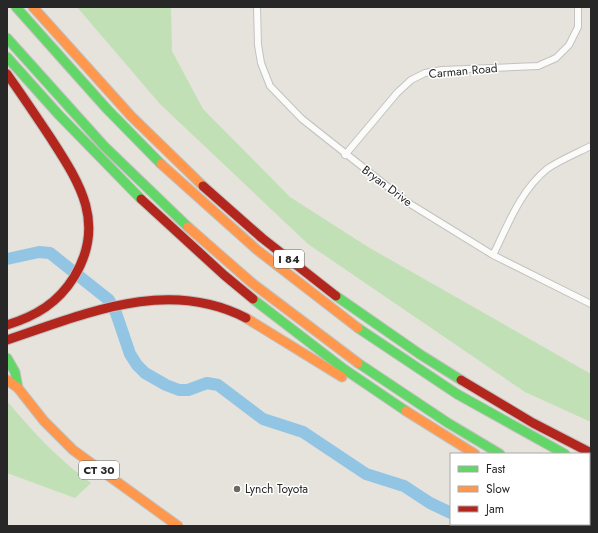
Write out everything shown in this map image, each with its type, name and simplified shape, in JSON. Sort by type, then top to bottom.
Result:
[{"type":"main road","points":[[16,7],[77,77],[137,140],[196,196],[263,254],[338,313],[403,358],[482,409],[563,453]]},
{"type":"main road","name":"I 84","points":[[33,7],[102,85],[166,151],[242,220],[294,263],[358,312],[436,365],[511,410],[591,453]]},
{"type":"main road","points":[[7,38],[70,110],[119,162],[187,227],[236,270],[310,329],[371,373],[421,407],[498,453]]},
{"type":"main road","points":[[7,57],[97,157],[199,255],[247,296],[309,344],[410,415]]},
{"type":"main road","points":[[7,74],[71,168],[81,187],[87,208],[89,230],[82,262],[70,285],[44,310],[28,318],[7,325]]},
{"type":"main road","points":[[7,340],[100,310],[149,299],[175,299],[205,303],[232,311],[319,364],[410,415],[473,453]]},
{"type":"main road","name":"CT 30","points":[[7,358],[15,372],[18,388]]},
{"type":"main road","name":"CT 30","points":[[7,380],[18,388],[44,421],[73,450],[178,526]]},
{"type":"street","name":"Bryan Drive","points":[[257,7],[260,57],[270,86],[302,119],[407,202],[493,255],[591,304]]},
{"type":"street","name":"Carman Road","points":[[346,154],[397,93],[411,80],[425,73],[442,70],[538,66],[556,58],[569,45],[578,27],[578,7]]},
{"type":"street","points":[[493,255],[523,196],[534,181],[548,168],[591,146]]},
{"type":"green space","points":[[77,7],[171,8],[172,51],[203,109],[290,197],[368,247],[591,374],[591,422],[525,392],[308,244],[160,104]]},
{"type":"green space","points":[[7,401],[46,445],[91,483],[75,498],[7,473]]},
{"type":"waterway","points":[[7,259],[39,252],[50,253],[109,300],[116,313],[130,354],[137,365],[145,373],[166,385],[179,390],[188,390],[207,383],[218,385],[263,419],[303,432],[366,474],[404,486],[430,503],[450,513]]},
{"type":"traffic: fast","points":[[16,7],[107,109],[161,164]]},
{"type":"traffic: fast","points":[[7,38],[104,146],[188,227]]},
{"type":"traffic: fast","points":[[7,57],[59,115],[141,199]]},
{"type":"traffic: fast","points":[[336,296],[421,355],[461,380]]},
{"type":"traffic: fast","points":[[253,299],[344,369],[406,411]]},
{"type":"traffic: fast","points":[[358,328],[457,394],[563,453]]},
{"type":"traffic: fast","points":[[7,358],[15,372],[18,388]]},
{"type":"traffic: fast","points":[[358,363],[448,423],[498,453]]},
{"type":"traffic: slow","points":[[33,7],[131,116],[203,186]]},
{"type":"traffic: slow","points":[[161,164],[256,249],[358,328]]},
{"type":"traffic: slow","points":[[188,227],[252,283],[358,363]]},
{"type":"traffic: slow","points":[[246,318],[342,377]]},
{"type":"traffic: slow","points":[[7,380],[18,388],[44,421],[73,450],[178,526]]},
{"type":"traffic: slow","points":[[406,411],[473,453]]},
{"type":"traffic: jam","points":[[7,74],[71,170],[79,187],[89,221],[88,239],[84,257],[68,286],[53,301],[37,313],[7,325]]},
{"type":"traffic: jam","points":[[203,186],[262,238],[336,296]]},
{"type":"traffic: jam","points":[[141,199],[224,275],[253,299]]},
{"type":"traffic: jam","points":[[7,340],[96,311],[126,304],[156,300],[186,300],[216,306],[246,318]]},
{"type":"traffic: jam","points":[[461,380],[533,423],[591,453]]},
{"type":"place","name":"Lynch Toyota","points":[[237,489]]}]
